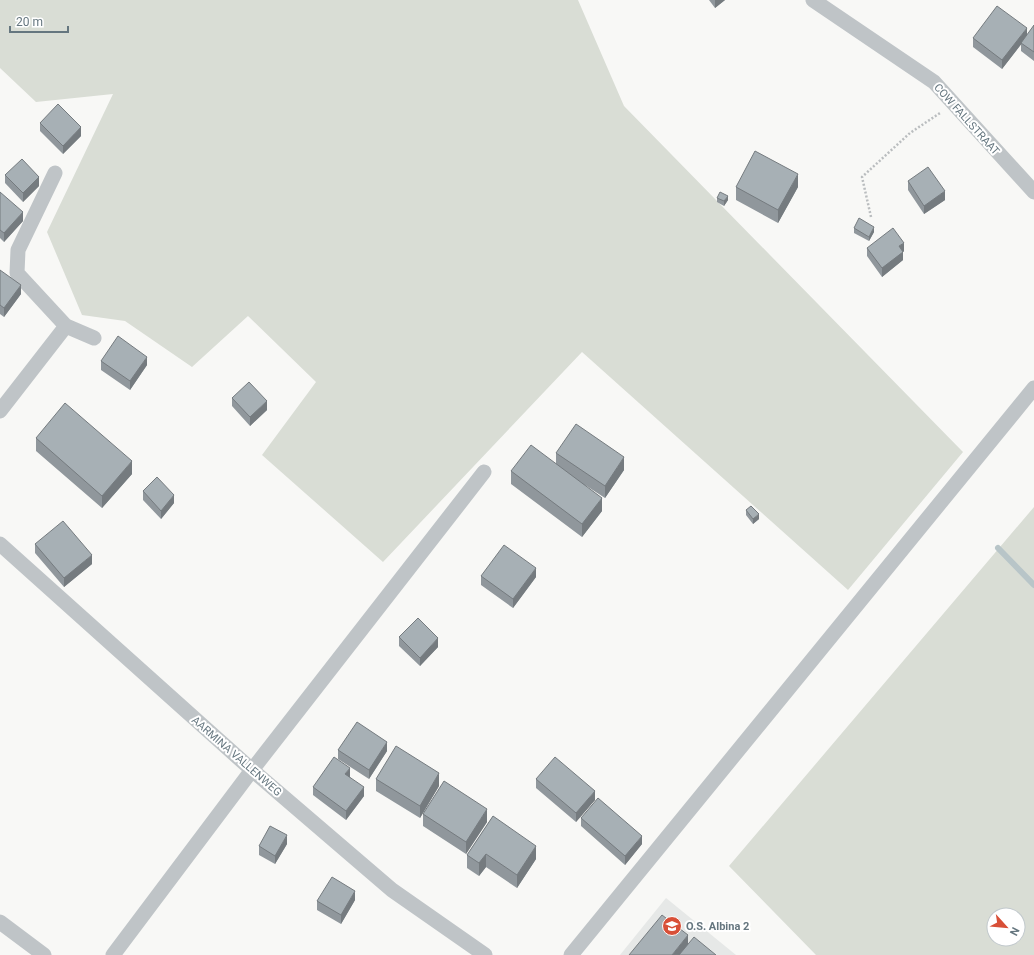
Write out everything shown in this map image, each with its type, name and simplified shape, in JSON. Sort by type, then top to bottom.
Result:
[{"type":"street","name":"COW FALLSTRAAT","points":[[813,0],[934,82],[1034,192]]},
{"type":"street","points":[[55,173],[18,250],[17,273],[66,326],[94,338]]},
{"type":"street","points":[[0,411],[66,326]]},
{"type":"street","points":[[571,955],[1034,388]]},
{"type":"street","points":[[114,955],[252,770],[484,472]]},
{"type":"street","name":"AARMINA VALLENWEG","points":[[0,544],[252,770],[392,890],[485,955]]},
{"type":"street","points":[[0,922],[44,955]]},
{"type":"path","points":[[871,217],[862,177],[910,133],[953,103]]},
{"type":"shaded area","points":[[0,0],[578,0],[624,106],[963,452],[848,590],[582,352],[383,562],[262,455],[316,382],[248,316],[192,367],[125,321],[82,315],[47,232],[113,94],[36,102],[0,68]]},
{"type":"shaded area","points":[[1034,507],[1034,955],[816,955],[729,866]]},
{"type":"shaded area","name":"O.S. Albina 2","points":[[666,898],[736,955],[620,955]]},
{"type":"building","points":[[997,6],[1027,28],[1002,60],[973,38]]},
{"type":"building","points":[[1034,25],[1034,52],[1021,43]]},
{"type":"building","points":[[58,104],[81,127],[63,146],[40,123]]},
{"type":"building","points":[[755,151],[798,174],[778,210],[736,187]]},
{"type":"building","points":[[22,159],[39,177],[23,193],[5,175]]},
{"type":"building","points":[[928,167],[945,191],[924,206],[908,181]]},
{"type":"building","points":[[0,192],[23,212],[4,233],[0,230]]},
{"type":"building","points":[[720,192],[728,196],[724,201],[717,198]]},
{"type":"building","points":[[859,218],[874,227],[869,237],[854,228]]},
{"type":"building","points":[[893,228],[904,243],[899,246],[903,252],[882,268],[867,248]]},
{"type":"building","points":[[0,270],[21,285],[4,308],[0,305]]},
{"type":"building","points":[[118,336],[147,357],[130,381],[101,361]]},
{"type":"building","points":[[249,382],[267,401],[250,417],[232,398]]},
{"type":"building","points":[[65,403],[132,461],[102,496],[36,438]]},
{"type":"building","points":[[576,424],[624,457],[605,486],[556,453]]},
{"type":"building","points":[[531,445],[602,498],[582,524],[511,471]]},
{"type":"building","points":[[157,477],[174,495],[161,511],[143,491]]},
{"type":"building","points":[[751,506],[759,514],[753,519],[746,510]]},
{"type":"building","points":[[63,521],[92,555],[64,578],[35,544]]},
{"type":"building","points":[[504,545],[536,568],[513,599],[481,576]]},
{"type":"building","points":[[418,618],[438,638],[420,658],[399,637]]},
{"type":"building","points":[[357,722],[387,742],[369,770],[338,750]]},
{"type":"building","points":[[396,746],[439,773],[420,806],[376,779]]},
{"type":"building","points":[[334,757],[350,768],[345,774],[364,787],[346,811],[313,787]]},
{"type":"building","points":[[555,757],[595,791],[576,813],[536,779]]},
{"type":"building","points":[[444,781],[487,809],[466,842],[423,814]]},
{"type":"building","points":[[598,798],[642,836],[625,856],[581,818]]},
{"type":"building","points":[[493,816],[536,846],[517,875],[486,854],[479,863],[467,855]]},
{"type":"building","points":[[270,826],[287,835],[275,856],[259,846]]},
{"type":"building","points":[[332,877],[355,891],[341,915],[317,901]]},
{"type":"building","points":[[662,915],[688,935],[672,955],[629,955]]},
{"type":"building","points":[[694,937],[716,955],[679,955]]},
{"type":"waterway","points":[[998,548],[1034,585]]},
{"type":"place","name":"O.S. Albina 2","points":[[672,926]]}]
